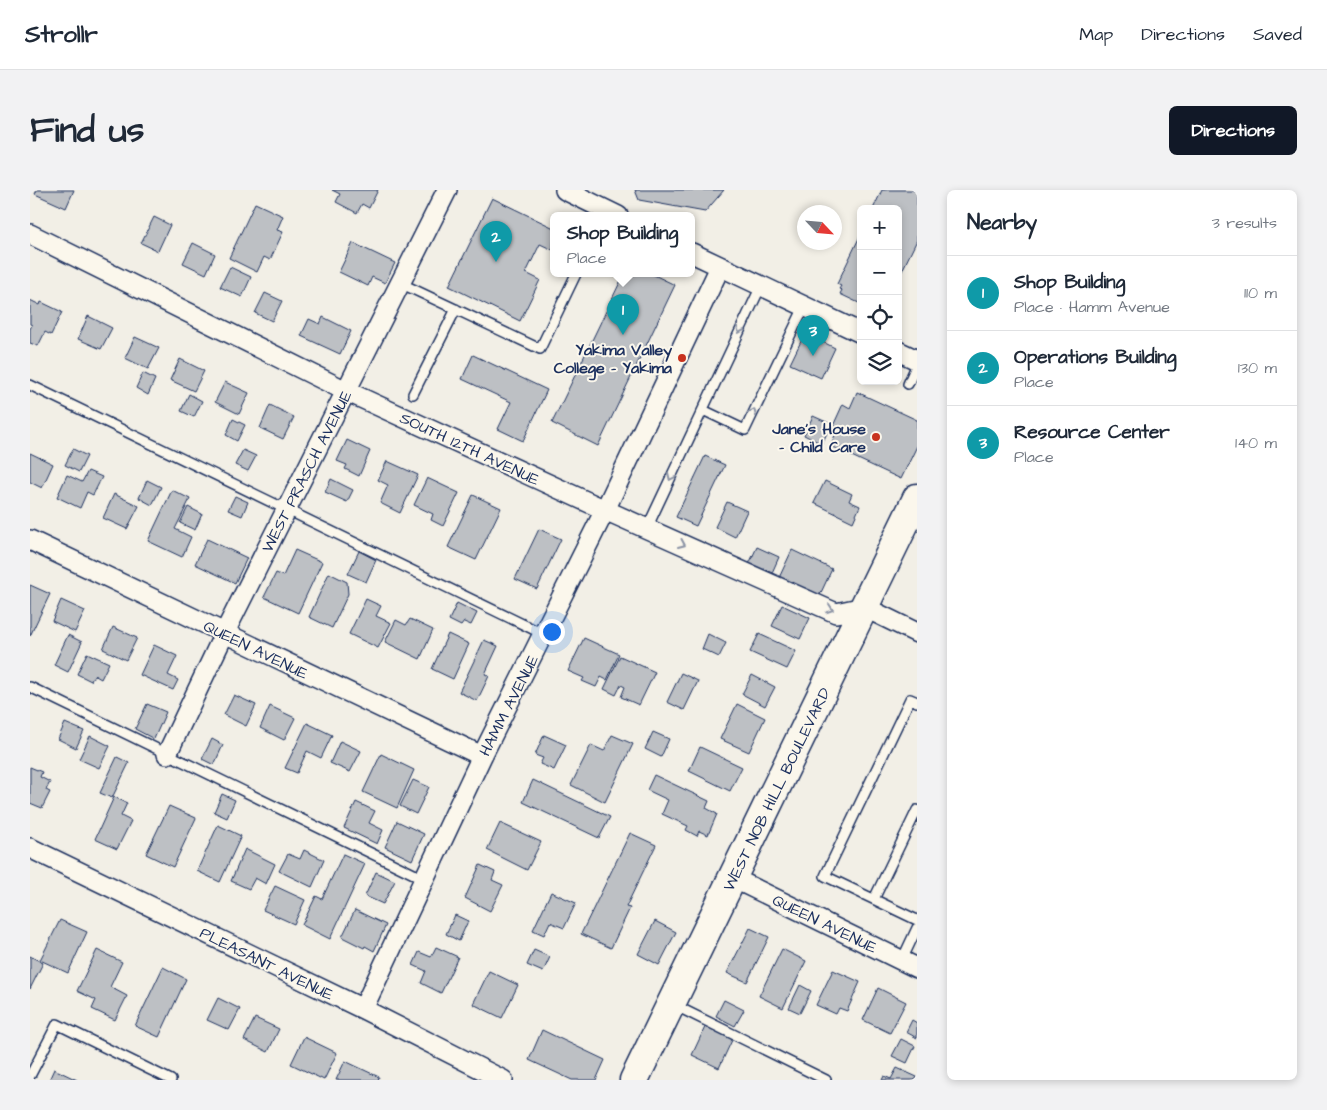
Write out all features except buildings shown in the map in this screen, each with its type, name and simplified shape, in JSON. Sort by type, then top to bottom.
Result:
[{"type":"main road","name":"WEST NOB HILL BOULEVARD","points":[[634,1080],[917,498]]},
{"type":"street","name":"WEST PRASCH AVENUE","points":[[167,754],[224,634],[447,190]]},
{"type":"street","points":[[564,190],[605,212]]},
{"type":"street","name":"SOUTH 12TH AVENUE","points":[[30,234],[346,390],[605,510],[836,613],[864,607]]},
{"type":"street","points":[[695,254],[857,332]]},
{"type":"street","name":"HAMM AVENUE","points":[[363,1009],[482,756],[605,510],[720,267]]},
{"type":"street","points":[[902,353],[917,362]]},
{"type":"street","name":"QUEEN AVENUE","points":[[30,540],[482,756]]},
{"type":"street","points":[[864,607],[917,633]]},
{"type":"street","name":"PLEASANT AVENUE","points":[[30,848],[363,1009],[503,1080]]},
{"type":"street","name":"QUEEN AVENUE","points":[[733,878],[909,964]]},
{"type":"lane","points":[[400,283],[540,349],[575,277]]},
{"type":"lane","points":[[647,528],[760,286]]},
{"type":"lane","points":[[703,410],[745,430],[804,307]]},
{"type":"lane","points":[[414,394],[456,309]]},
{"type":"lane","points":[[908,384],[917,362]]},
{"type":"lane","points":[[30,385],[543,634]]},
{"type":"lane","points":[[30,687],[424,879]]},
{"type":"lane","points":[[917,702],[910,699],[825,876],[917,920]]},
{"type":"lane","points":[[874,899],[917,810]]},
{"type":"lane","points":[[909,964],[917,928]]},
{"type":"lane","points":[[672,1003],[826,1080]]},
{"type":"lane","points":[[30,1076],[57,1024],[171,1080]]},
{"type":"place","name":"Operations Building","points":[[496,262]]},
{"type":"place","name":"Shop Building","points":[[623,335]]},
{"type":"place","name":"Resource Center","points":[[813,356]]},
{"type":"place","name":"Yakima Valley College - Yakima","points":[[682,358]]},
{"type":"place","name":"Jane's House - Child Care","points":[[876,437]]}]
